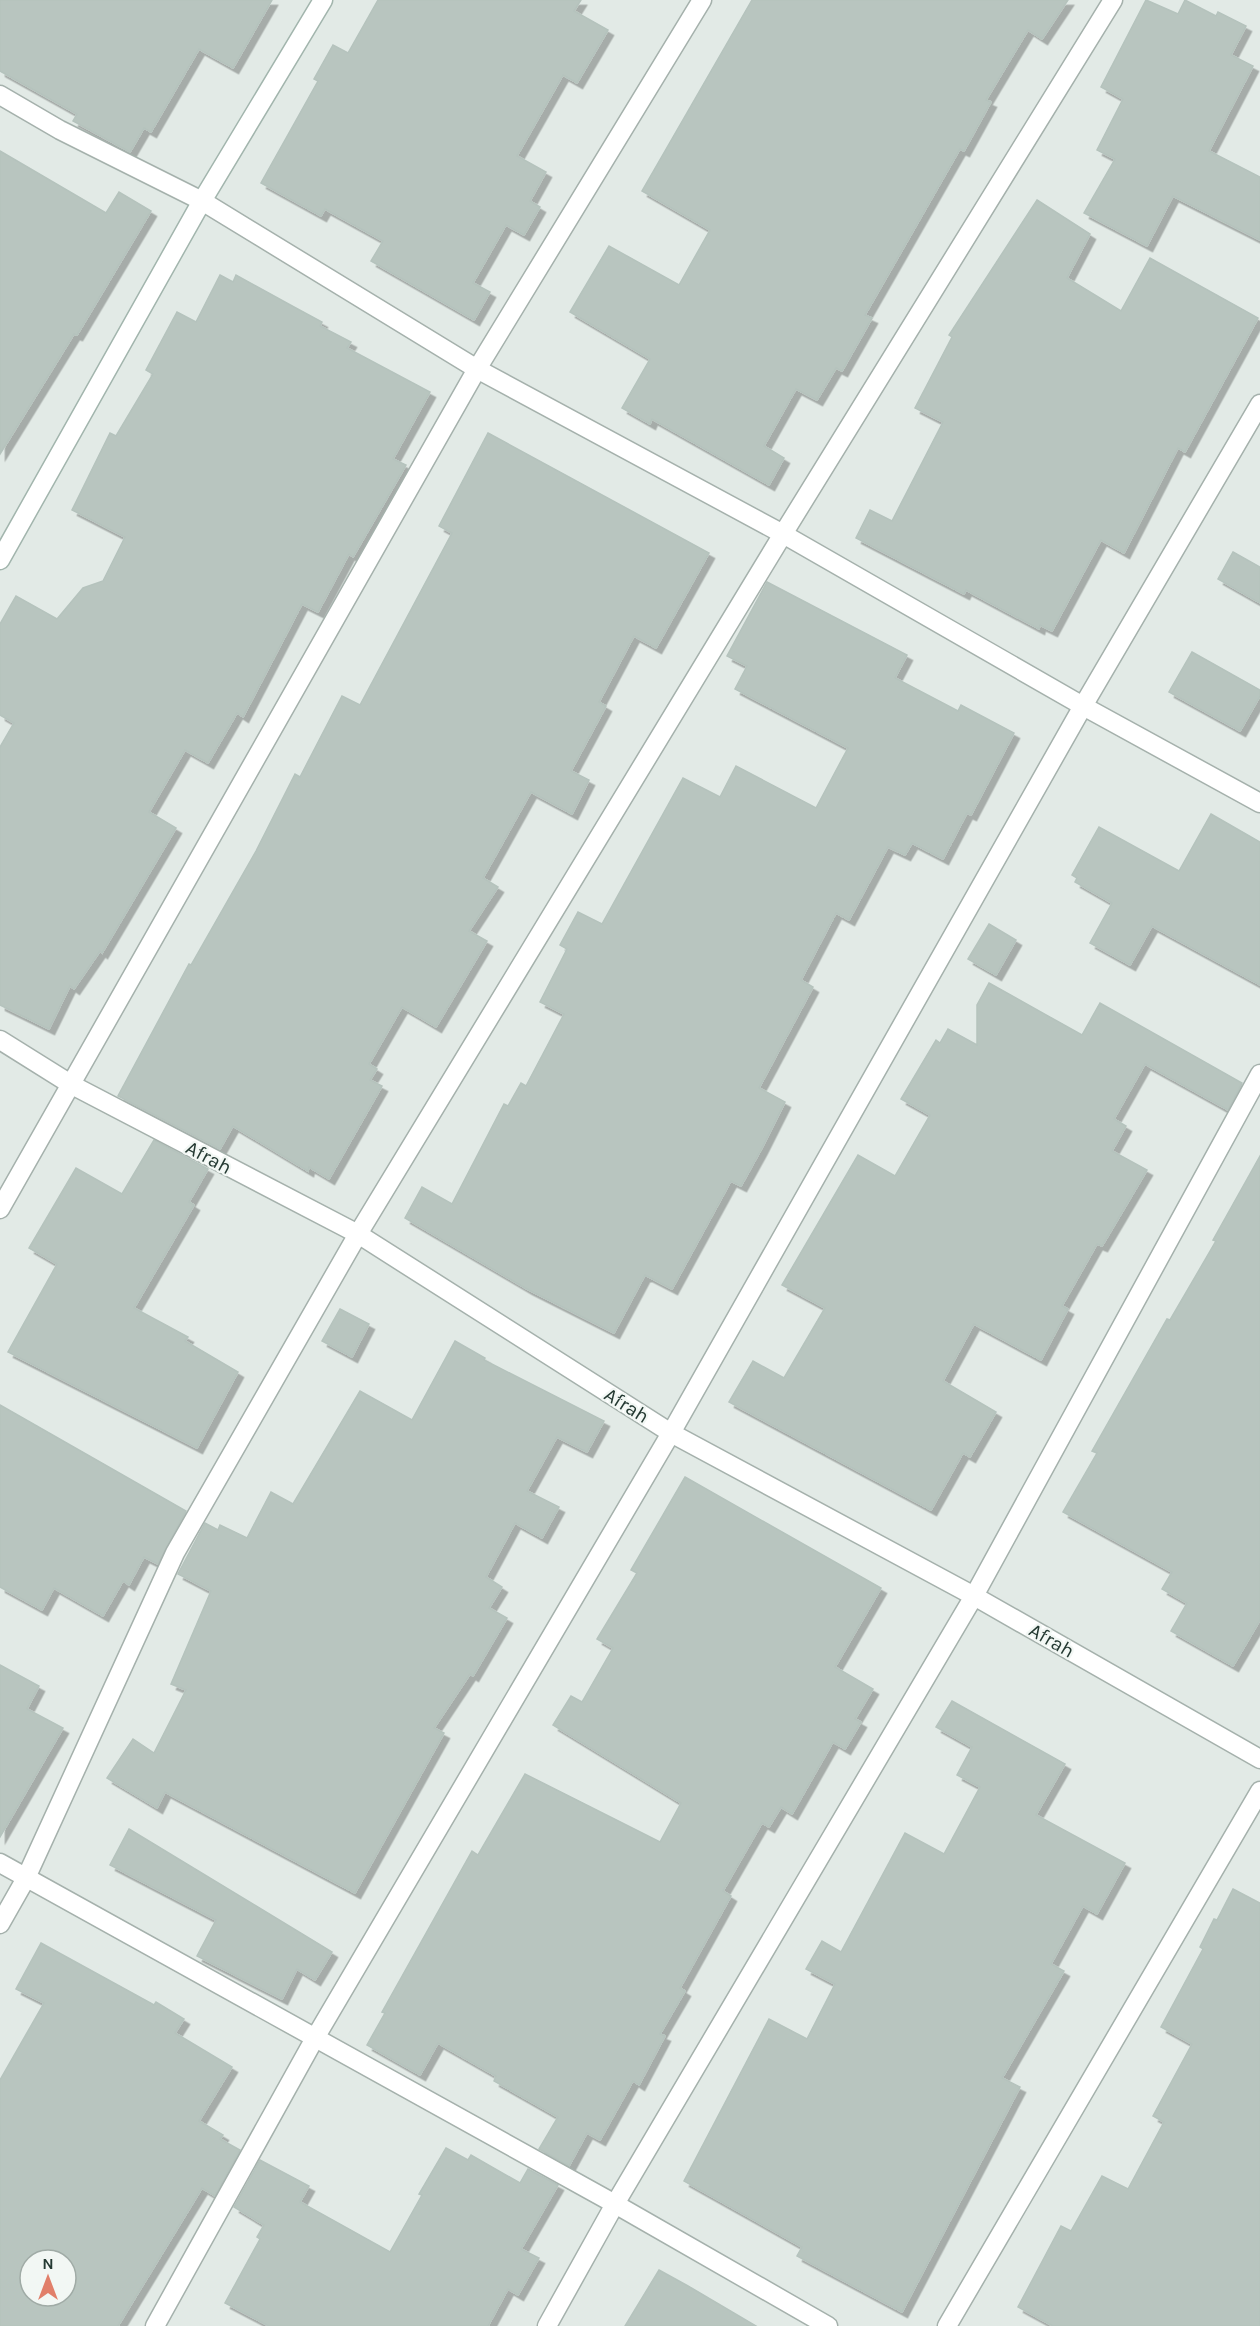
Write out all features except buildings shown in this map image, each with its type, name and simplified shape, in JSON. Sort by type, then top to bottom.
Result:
[{"type":"street","points":[[0,560],[202,201],[323,0]]},
{"type":"street","points":[[0,1209],[477,369],[702,0]]},
{"type":"street","points":[[0,1924],[25,1880],[175,1552],[357,1234],[783,534],[1113,0]]},
{"type":"street","points":[[0,95],[60,130],[202,201],[477,369],[783,534],[1083,706],[1260,803]]},
{"type":"street","points":[[155,2326],[315,2038],[671,1433],[1083,706],[1260,404]]},
{"type":"street","name":"Afrah","points":[[0,1040],[72,1085],[357,1234],[671,1433],[974,1596],[1260,1759]]},
{"type":"street","points":[[547,2326],[615,2204],[974,1596],[1260,1074]]},
{"type":"street","points":[[947,2326],[1260,1791]]},
{"type":"street","points":[[0,1863],[25,1880],[615,2204],[828,2326]]}]
